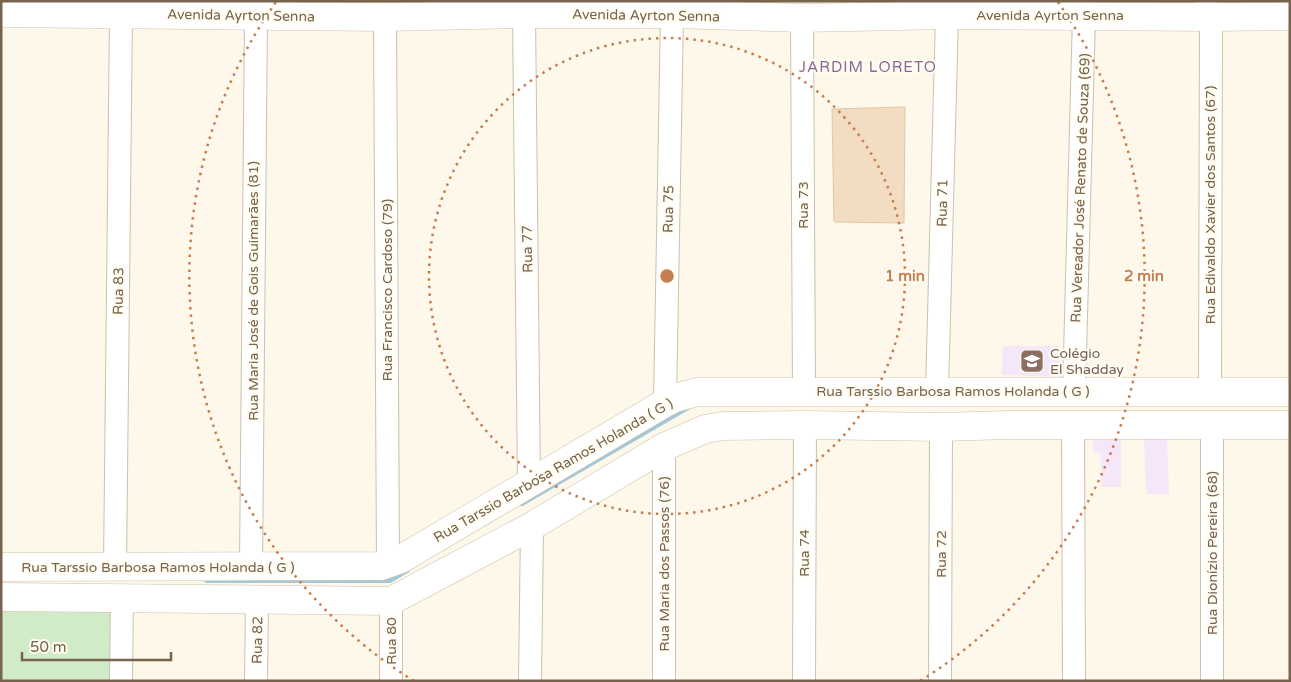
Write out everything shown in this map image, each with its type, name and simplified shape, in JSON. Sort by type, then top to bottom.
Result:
[{"type":"street","name":"Avenida Ayrton Senna","points":[[1,13],[45,7],[256,15],[385,17],[524,14],[584,8],[672,14],[759,9],[802,18],[1084,15],[1208,9],[1290,16]]},
{"type":"street","name":"Rua Edivaldo Xavier dos Santos (67)","points":[[1208,9],[1210,392]]},
{"type":"street","name":"Rua 83","points":[[115,567],[137,10]]},
{"type":"street","name":"Rua 77","points":[[524,14],[529,485]]},
{"type":"street","name":"Rua 75","points":[[665,403],[672,14]]},
{"type":"street","name":"Rua Maria José de Gois Guimarães (81)","points":[[251,567],[256,15]]},
{"type":"street","name":"Rua 71","points":[[937,391],[946,15]]},
{"type":"street","name":"Rua Vereador José Renato de Souza (69)","points":[[1074,392],[1084,15]]},
{"type":"street","name":"Rua Francisco Cardoso (79)","points":[[385,17],[388,564]]},
{"type":"street","name":"Rua 73","points":[[802,18],[804,391]]},
{"type":"street","name":"Rua Tarssio Barbosa Ramos Holanda ( G )","points":[[1,567],[251,567],[372,566],[388,564],[401,559],[529,485],[665,403],[687,394],[703,392],[804,391],[1290,392]]},
{"type":"street","points":[[1009,392],[1009,425]]},
{"type":"street","points":[[1,597],[391,600],[532,526],[664,447],[705,429],[723,426],[804,425],[942,428],[1009,425],[1290,425]]},
{"type":"street","name":"Rua 74","points":[[804,425],[804,681]]},
{"type":"street","points":[[1073,425],[1074,681]]},
{"type":"street","name":"Rua Dionízio Pereira (68)","points":[[1212,425],[1212,681]]},
{"type":"street","name":"Rua 72","points":[[940,681],[942,428]]},
{"type":"street","name":"Rua Maria dos Passos (76)","points":[[664,447],[664,681]]},
{"type":"street","points":[[530,681],[532,526]]},
{"type":"street","points":[[121,681],[122,598]]},
{"type":"street","name":"Rua 82","points":[[256,681],[257,599]]},
{"type":"street","name":"Rua 80","points":[[391,600],[392,681]]},
{"type":"shaded area","name":"Colégio El Shadday","points":[[1003,346],[1060,346],[1060,377],[1002,375]]},
{"type":"shaded area","points":[[1167,437],[1169,494],[1146,494],[1144,439]]},
{"type":"shaded area","points":[[1093,440],[1121,440],[1121,487],[1101,487],[1101,453],[1093,452]]},
{"type":"green space","points":[[113,604],[112,681],[1,681],[1,605]]},
{"type":"building","points":[[905,107],[904,223],[834,222],[832,109]]},
{"type":"waterway","points":[[522,503],[688,407]]},
{"type":"waterway","points":[[207,580],[390,580],[407,570]]},
{"type":"place","name":"Colégio El Shadday","points":[[1032,361]]},
{"type":"district","name":"JARDIM LORETO","points":[[868,67]]}]
